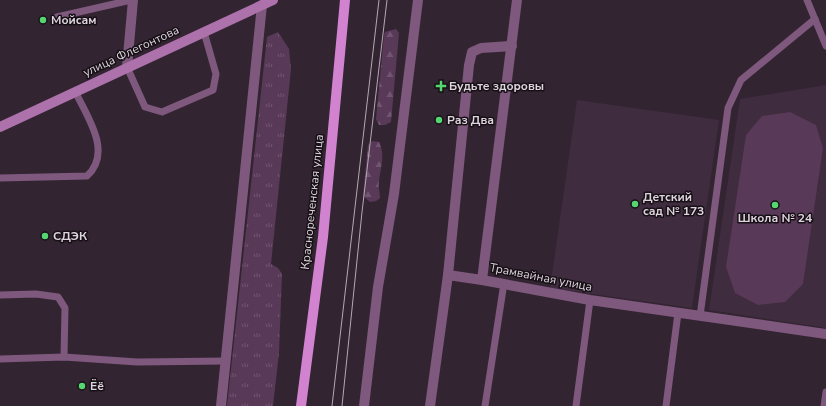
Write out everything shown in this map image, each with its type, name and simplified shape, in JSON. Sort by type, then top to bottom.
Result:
[{"type":"main road","name":"Краснореченская улица","points":[[301,406],[323,237],[345,0]]},
{"type":"street","points":[[127,67],[132,0]]},
{"type":"street","name":"улица Флегонтова","points":[[0,127],[273,0]]},
{"type":"street","points":[[364,406],[378,287],[394,194],[418,0]]},
{"type":"street","name":"Трамвайная улица","points":[[517,0],[482,280],[590,300],[826,334]]},
{"type":"street","points":[[221,406],[262,5]]},
{"type":"street","points":[[430,406],[448,275],[468,64],[472,52],[481,48],[512,46]]},
{"type":"street","points":[[448,275],[482,280]]},
{"type":"lane","points":[[57,17],[132,0]]},
{"type":"lane","points":[[807,0],[826,46]]},
{"type":"lane","points":[[700,316],[728,108],[741,80],[815,19]]},
{"type":"lane","points":[[127,67],[145,107],[162,112],[213,90],[216,74],[204,32]]},
{"type":"lane","points":[[0,178],[87,176],[95,169],[99,142],[75,91]]},
{"type":"lane","points":[[485,406],[504,283]]},
{"type":"lane","points":[[0,295],[36,294],[58,297],[65,308],[64,357]]},
{"type":"lane","points":[[576,406],[590,300]]},
{"type":"lane","points":[[666,406],[678,313]]},
{"type":"lane","points":[[0,359],[64,357],[137,362],[226,361]]},
{"type":"lane","points":[[824,406],[826,392]]},
{"type":"shaded area","name":"Школа № 24","points":[[826,85],[826,328],[709,310],[740,99]]},
{"type":"shaded area","name":"Детский сад № 173","points":[[577,100],[719,120],[692,308],[550,288]]},
{"type":"green space","points":[[396,29],[399,33],[391,122],[385,125],[379,125],[376,119],[384,35],[385,32]]},
{"type":"green space","points":[[278,32],[289,49],[291,69],[271,264],[278,268],[282,274],[279,353],[273,406],[227,406],[267,37]]},
{"type":"green space","name":"Школа № 24","points":[[790,112],[816,125],[823,148],[803,284],[785,302],[758,305],[735,293],[726,267],[746,135],[762,116]]},
{"type":"green space","points":[[372,141],[379,142],[382,152],[382,162],[379,184],[380,198],[376,201],[370,202],[363,196],[368,145]]},
{"type":"tram line","points":[[332,406],[379,0]]},
{"type":"tram line","points":[[342,406],[362,212],[387,0]]},
{"type":"place","name":"Мойсам","points":[[43,20]]},
{"type":"place","name":"Будьте здоровы","points":[[441,86]]},
{"type":"place","name":"Раз Два","points":[[439,120]]},
{"type":"place","name":"Детский сад № 173","points":[[635,204]]},
{"type":"place","name":"Школа № 24","points":[[775,205]]},
{"type":"place","name":"СДЭК","points":[[45,236]]},
{"type":"place","name":"Ёё","points":[[82,386]]}]
